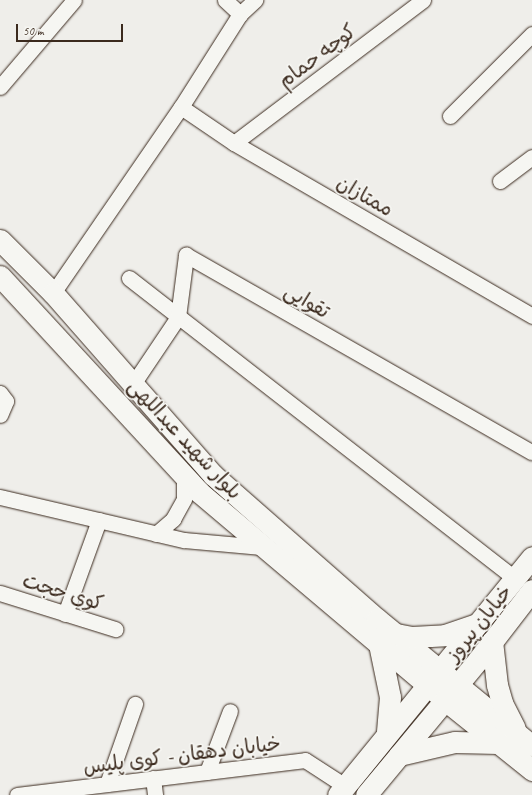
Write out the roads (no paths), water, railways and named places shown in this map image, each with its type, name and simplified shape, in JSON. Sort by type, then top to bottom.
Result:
[{"type":"main road","name":"بلوار شهید عبداللهی","points":[[0,240],[53,293],[213,475],[395,646]]},
{"type":"main road","name":"بلوار شهید عبداللهی","points":[[0,276],[184,476],[262,547],[395,646],[451,692]]},
{"type":"main road","name":"خیابان پیروز","points":[[347,792],[387,735],[480,623],[532,557]]},
{"type":"main road","name":"خیابان پیروز","points":[[366,795],[451,692],[532,590]]},
{"type":"main road","points":[[387,735],[395,646],[412,637],[445,635],[480,623]]},
{"type":"main road","points":[[492,641],[497,685],[502,703],[526,741]]},
{"type":"main road","points":[[451,692],[526,741]]},
{"type":"main road","points":[[451,692],[498,743],[532,770]]},
{"type":"main road","points":[[399,755],[455,742],[498,743]]},
{"type":"street","points":[[0,87],[74,0]]},
{"type":"street","points":[[225,0],[240,14]]},
{"type":"street","points":[[53,293],[181,107],[240,14],[255,0]]},
{"type":"street","name":"کوچه حمام","points":[[234,143],[423,0]]},
{"type":"street","points":[[450,116],[532,34]]},
{"type":"street","name":"ممتازان","points":[[181,107],[234,143],[532,316]]},
{"type":"street","points":[[500,181],[532,157]]},
{"type":"street","name":"تقوایی","points":[[133,384],[178,317],[186,256],[532,452]]},
{"type":"street","points":[[129,278],[515,578]]},
{"type":"street","points":[[0,393],[6,401],[0,414]]},
{"type":"street","points":[[156,534],[172,519],[184,499],[184,476]]},
{"type":"street","points":[[0,497],[184,540],[262,547]]},
{"type":"street","points":[[65,614],[99,520]]},
{"type":"street","name":"کوی حجت","points":[[0,593],[115,630]]},
{"type":"street","points":[[98,788],[135,704]]},
{"type":"street","points":[[207,772],[230,711]]},
{"type":"street","name":"خیابان دهقان - کوی پلیس","points":[[17,795],[98,788],[153,778],[305,760],[347,792]]},
{"type":"street","points":[[153,778],[155,795]]}]
